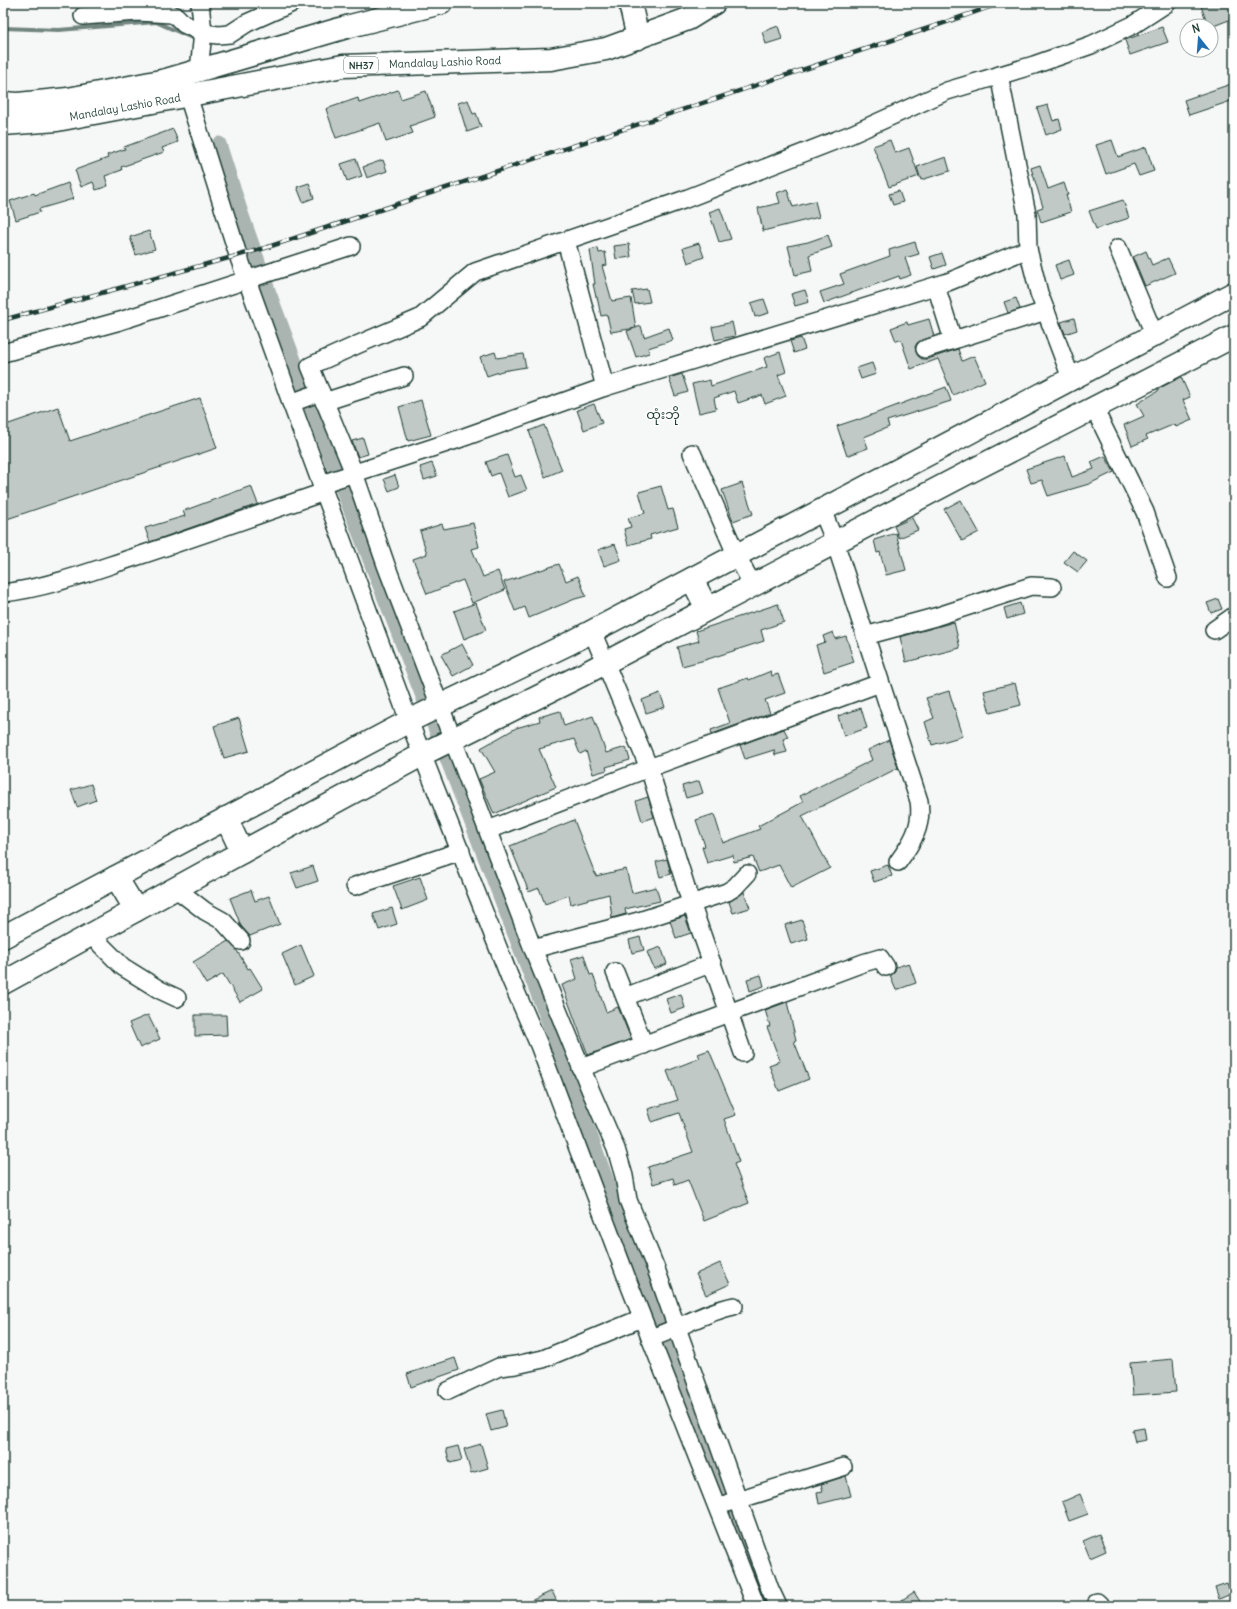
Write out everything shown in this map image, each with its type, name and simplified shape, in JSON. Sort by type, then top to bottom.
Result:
[{"type":"main road","name":"Mandalay Lashio Road","points":[[3,103],[18,104],[68,99],[166,80],[194,67],[441,3]]},
{"type":"main road","points":[[630,3],[638,38]]},
{"type":"main road","name":"Mandalay Lashio Road","points":[[3,124],[57,120],[343,66],[551,59],[606,49],[688,19],[714,3]]},
{"type":"main road","points":[[3,937],[436,707],[592,631],[1234,293]]},
{"type":"main road","points":[[3,983],[175,888],[437,747],[753,586],[835,542],[1234,336]]},
{"type":"main road","points":[[692,579],[707,609]]},
{"type":"main road","points":[[226,818],[242,852]]},
{"type":"main road","points":[[116,877],[136,910]]},
{"type":"street","points":[[200,3],[203,33],[188,96],[238,255],[257,277],[294,402],[412,720],[437,747],[488,830],[533,949],[581,1068],[616,1149],[624,1176],[628,1200],[656,1269],[662,1334],[728,1503],[778,1606]]},
{"type":"street","points":[[83,16],[138,12],[171,14],[176,16],[184,24],[203,33],[218,35],[230,34],[247,23],[292,3]]},
{"type":"street","points":[[749,1603],[728,1503],[662,1334],[642,1318],[539,1045],[510,978],[461,851],[437,747],[436,707],[386,565],[319,396],[310,366],[420,318],[475,272],[683,200],[852,134],[947,91],[1034,65],[1091,45],[1133,25],[1167,3]]},
{"type":"street","points":[[999,75],[1027,214],[1028,249],[1046,311],[1071,378]]},
{"type":"street","points":[[566,241],[605,387]]},
{"type":"street","points":[[3,352],[120,321],[351,246]]},
{"type":"street","points":[[1118,248],[1154,334]]},
{"type":"street","points":[[3,593],[27,590],[69,579],[184,541],[351,474],[460,438],[605,387],[936,286],[1028,249]]},
{"type":"street","points":[[936,286],[953,340]]},
{"type":"street","points":[[925,349],[1046,311]]},
{"type":"street","points":[[294,402],[404,376]]},
{"type":"street","points":[[1094,408],[1145,512],[1168,578]]},
{"type":"street","points":[[692,453],[736,554],[753,586]]},
{"type":"street","points":[[822,510],[835,542],[919,801],[920,811],[918,824],[911,844],[898,862]]},
{"type":"street","points":[[865,636],[935,617],[1031,586],[1052,587]]},
{"type":"street","points":[[1214,630],[1234,616]]},
{"type":"street","points":[[592,631],[649,768],[691,903],[743,1053]]},
{"type":"street","points":[[488,830],[649,768],[880,683]]},
{"type":"street","points":[[355,886],[461,851]]},
{"type":"street","points":[[533,949],[640,921],[727,892],[735,887],[747,874]]},
{"type":"street","points":[[175,888],[205,911],[223,921],[241,941]]},
{"type":"street","points":[[91,935],[123,967],[160,990],[177,998]]},
{"type":"street","points":[[581,1068],[873,959],[880,958],[886,967]]},
{"type":"street","points":[[624,997],[712,963]]},
{"type":"street","points":[[615,972],[644,1045]]},
{"type":"street","points":[[662,1334],[709,1313],[734,1306]]},
{"type":"street","points":[[448,1391],[499,1367],[543,1359],[642,1318]]},
{"type":"street","points":[[728,1503],[843,1467]]},
{"type":"building","points":[[1208,3],[1234,3],[1234,18],[1219,24],[1219,18],[1205,18],[1201,6]]},
{"type":"building","points":[[778,26],[782,39],[766,44],[762,32]]},
{"type":"building","points":[[1162,27],[1168,42],[1130,55],[1125,40]]},
{"type":"building","points":[[1234,83],[1234,100],[1189,115],[1184,100]]},
{"type":"building","points":[[398,90],[401,99],[426,91],[435,117],[410,126],[413,133],[386,142],[380,123],[336,138],[326,109],[358,98],[359,103]]},
{"type":"building","points":[[468,100],[473,114],[476,113],[481,127],[467,132],[458,103]]},
{"type":"building","points":[[1048,105],[1053,121],[1059,119],[1062,129],[1046,135],[1037,108]]},
{"type":"building","points":[[173,129],[178,142],[162,148],[164,152],[121,167],[122,170],[105,176],[108,186],[96,190],[93,182],[81,187],[75,170],[108,158],[107,155],[125,149],[124,147]]},
{"type":"building","points":[[890,140],[895,153],[909,148],[919,176],[889,187],[873,146]]},
{"type":"building","points":[[1112,140],[1118,157],[1146,147],[1154,171],[1139,176],[1134,164],[1106,174],[1096,145]]},
{"type":"building","points":[[946,157],[950,171],[921,180],[917,167]]},
{"type":"building","points":[[356,159],[362,176],[347,181],[341,164]]},
{"type":"building","points":[[383,160],[387,171],[367,178],[363,167]]},
{"type":"building","points":[[1040,165],[1048,189],[1064,183],[1071,212],[1041,222],[1037,209],[1043,207],[1031,168]]},
{"type":"building","points":[[68,183],[73,199],[39,209],[40,212],[16,220],[10,201],[34,193],[35,195]]},
{"type":"building","points":[[309,183],[314,198],[303,202],[297,187]]},
{"type":"building","points":[[787,189],[793,207],[815,201],[819,217],[763,231],[758,208],[780,203],[777,193]]},
{"type":"building","points":[[899,191],[903,202],[893,205],[889,194]]},
{"type":"building","points":[[1123,200],[1129,218],[1096,229],[1089,211]]},
{"type":"building","points":[[720,208],[731,239],[719,242],[709,212]]},
{"type":"building","points":[[149,231],[155,249],[136,255],[130,237]]},
{"type":"building","points":[[828,235],[832,247],[809,255],[812,271],[795,275],[788,246],[808,242]]},
{"type":"building","points":[[915,242],[919,254],[905,258],[911,275],[900,279],[899,276],[824,303],[820,292],[844,284],[840,274],[890,256],[889,250]]},
{"type":"building","points":[[699,243],[704,257],[688,263],[683,248]]},
{"type":"building","points":[[629,244],[631,257],[616,259],[614,246]]},
{"type":"building","points":[[598,248],[599,253],[605,252],[607,265],[602,266],[612,301],[631,298],[636,328],[611,332],[607,315],[601,316],[593,284],[595,284],[590,250]]},
{"type":"building","points":[[1146,251],[1152,265],[1168,258],[1175,273],[1145,286],[1133,257]]},
{"type":"building","points":[[942,253],[946,265],[934,269],[930,257]]},
{"type":"building","points":[[1069,260],[1074,275],[1060,280],[1055,265]]},
{"type":"building","points":[[647,289],[650,302],[635,304],[632,291]]},
{"type":"building","points":[[805,290],[809,302],[795,306],[791,294]]},
{"type":"building","points":[[1016,298],[1020,309],[1008,313],[1004,302]]},
{"type":"building","points":[[764,299],[769,313],[755,317],[751,303]]},
{"type":"building","points":[[1074,318],[1077,330],[1065,334],[1061,322]]},
{"type":"building","points":[[929,319],[934,336],[917,343],[915,347],[918,356],[922,359],[928,359],[958,349],[962,361],[974,356],[985,381],[953,395],[938,359],[911,369],[901,340],[896,341],[891,328],[907,322],[908,325]]},
{"type":"building","points":[[732,322],[735,336],[715,340],[712,327]]},
{"type":"building","points":[[641,326],[644,337],[669,328],[673,340],[648,348],[649,353],[636,357],[627,331]]},
{"type":"building","points":[[801,338],[805,349],[794,353],[790,341]]},
{"type":"building","points":[[495,352],[497,358],[523,354],[526,367],[502,371],[487,376],[480,357]]},
{"type":"building","points":[[780,352],[786,372],[778,375],[786,396],[765,404],[762,395],[738,403],[734,391],[714,398],[716,409],[699,413],[692,384],[710,380],[711,386],[767,367],[764,358]]},
{"type":"building","points":[[872,363],[876,374],[861,379],[857,368]]},
{"type":"building","points":[[682,374],[688,392],[675,396],[669,378]]},
{"type":"building","points":[[1181,377],[1190,397],[1183,400],[1192,420],[1176,427],[1175,424],[1146,436],[1148,439],[1132,446],[1124,425],[1144,416],[1137,404],[1158,391],[1158,389]]},
{"type":"building","points":[[946,387],[951,401],[887,421],[889,427],[864,437],[868,448],[847,456],[837,426],[858,420]]},
{"type":"building","points":[[200,398],[217,448],[7,519],[3,508],[3,426],[58,407],[70,441]]},
{"type":"building","points":[[421,400],[431,435],[408,441],[399,407]]},
{"type":"building","points":[[594,404],[602,423],[584,430],[577,410]]},
{"type":"building","points":[[544,425],[562,470],[545,477],[529,431]]},
{"type":"building","points":[[363,438],[368,454],[358,457],[352,441]]},
{"type":"building","points":[[507,455],[515,477],[521,475],[527,490],[508,497],[499,473],[491,476],[486,462]]},
{"type":"building","points":[[1065,456],[1072,477],[1094,469],[1091,462],[1105,456],[1114,472],[1089,484],[1048,496],[1042,480],[1031,483],[1026,469]]},
{"type":"building","points":[[432,463],[437,476],[424,480],[420,467]]},
{"type":"building","points":[[395,475],[399,487],[389,491],[384,479]]},
{"type":"building","points":[[742,483],[753,514],[733,521],[722,490]]},
{"type":"building","points":[[251,486],[258,504],[150,542],[145,528],[185,516],[183,511]]},
{"type":"building","points":[[661,486],[668,510],[673,509],[678,527],[650,535],[651,539],[628,545],[624,529],[631,527],[628,518],[645,513],[639,492]]},
{"type":"building","points":[[961,500],[979,532],[962,541],[944,509]]},
{"type":"building","points":[[912,518],[918,530],[899,538],[894,526]]},
{"type":"building","points":[[473,523],[479,547],[472,549],[483,577],[498,571],[505,590],[472,603],[463,580],[427,594],[413,559],[427,554],[420,531],[442,524],[444,529]]},
{"type":"building","points":[[896,533],[906,570],[886,575],[880,552],[877,553],[874,540]]},
{"type":"building","points":[[615,544],[621,560],[604,566],[598,550]]},
{"type":"building","points":[[1073,551],[1087,561],[1078,572],[1064,562]]},
{"type":"building","points":[[559,564],[566,581],[578,576],[586,596],[529,618],[525,607],[515,611],[504,582]]},
{"type":"building","points":[[1218,599],[1222,609],[1211,613],[1207,603]]},
{"type":"building","points":[[476,603],[486,630],[464,639],[454,611]]},
{"type":"building","points":[[1020,603],[1023,614],[1007,619],[1004,608]]},
{"type":"building","points":[[778,604],[784,622],[761,630],[764,641],[682,666],[677,647],[699,641],[696,631]]},
{"type":"building","points":[[954,622],[960,648],[906,662],[900,637]]},
{"type":"building","points":[[833,632],[835,639],[846,636],[854,662],[824,672],[816,645],[825,642],[823,636]]},
{"type":"building","points":[[462,644],[473,665],[453,676],[441,655]]},
{"type":"building","points":[[771,671],[772,676],[778,674],[785,693],[765,700],[770,713],[712,734],[711,730],[730,723],[718,688],[748,678],[749,680]]},
{"type":"building","points":[[1015,683],[1021,705],[990,713],[984,691]]},
{"type":"building","points":[[949,691],[963,736],[932,745],[925,722],[934,718],[926,698]]},
{"type":"building","points":[[660,693],[665,707],[646,713],[642,700]]},
{"type":"building","points":[[861,708],[867,728],[844,736],[838,716]]},
{"type":"building","points":[[560,711],[564,726],[593,716],[606,753],[626,747],[630,760],[606,767],[607,770],[593,774],[586,751],[580,754],[574,739],[539,749],[556,787],[494,814],[479,779],[495,772],[481,748],[516,728],[540,721],[539,717]]},
{"type":"building","points":[[239,718],[249,751],[224,758],[214,726]]},
{"type":"building","points":[[784,729],[788,737],[783,739],[787,752],[775,755],[774,750],[745,759],[740,745]]},
{"type":"building","points":[[889,740],[898,768],[802,816],[830,868],[791,888],[779,865],[759,872],[753,857],[734,862],[733,855],[707,863],[702,847],[705,846],[696,820],[714,814],[723,843],[760,829],[758,826],[803,802],[800,796],[872,760],[868,750]]},
{"type":"building","points":[[699,781],[703,793],[686,798],[682,786]]},
{"type":"building","points":[[91,784],[96,800],[77,807],[71,790]]},
{"type":"building","points":[[648,797],[654,817],[642,821],[636,801]]},
{"type":"building","points":[[574,820],[596,876],[626,869],[632,893],[656,887],[660,901],[625,909],[626,914],[612,918],[609,894],[571,904],[569,895],[545,904],[539,888],[529,892],[510,846]]},
{"type":"building","points":[[667,859],[671,874],[660,877],[656,862]]},
{"type":"building","points":[[888,865],[892,876],[874,882],[870,871]]},
{"type":"building","points":[[313,866],[318,881],[297,888],[291,873]]},
{"type":"building","points":[[420,877],[428,900],[402,910],[393,886]]},
{"type":"building","points":[[251,890],[255,901],[269,896],[280,924],[250,936],[241,926],[230,898]]},
{"type":"building","points":[[744,892],[750,908],[733,913],[729,902]]},
{"type":"building","points":[[392,908],[397,924],[379,930],[373,914]]},
{"type":"building","points":[[685,916],[691,933],[676,938],[670,921]]},
{"type":"building","points":[[802,920],[808,939],[791,944],[785,925]]},
{"type":"building","points":[[640,937],[644,950],[632,953],[629,940]]},
{"type":"building","points":[[228,941],[236,949],[248,969],[250,968],[263,989],[240,1002],[223,974],[206,984],[193,962]]},
{"type":"building","points":[[301,945],[314,976],[295,985],[282,954]]},
{"type":"building","points":[[661,947],[667,964],[654,969],[647,952]]},
{"type":"building","points":[[584,955],[590,975],[593,974],[606,1012],[618,1007],[631,1039],[588,1055],[562,985],[577,979],[571,959]]},
{"type":"building","points":[[909,963],[916,983],[896,990],[890,976],[895,972],[896,967]]},
{"type":"building","points":[[761,975],[764,986],[750,991],[747,979]]},
{"type":"building","points":[[681,994],[685,1008],[671,1013],[666,999]]},
{"type":"building","points":[[787,1002],[796,1040],[794,1041],[809,1079],[779,1091],[769,1065],[780,1061],[767,1027],[770,1026],[765,1010]]},
{"type":"building","points":[[148,1015],[160,1039],[140,1048],[129,1023]]},
{"type":"building","points":[[195,1015],[226,1015],[227,1035],[195,1036]]},
{"type":"building","points":[[709,1050],[736,1115],[724,1119],[739,1162],[734,1164],[749,1203],[704,1221],[688,1180],[675,1185],[673,1178],[653,1184],[648,1167],[693,1152],[679,1113],[652,1122],[648,1109],[678,1100],[667,1071],[700,1058],[698,1054]]},
{"type":"building","points":[[720,1263],[730,1284],[706,1295],[696,1274]]},
{"type":"building","points":[[455,1358],[459,1370],[411,1387],[407,1374]]},
{"type":"building","points":[[1173,1359],[1176,1392],[1133,1395],[1130,1363]]},
{"type":"building","points":[[502,1410],[506,1427],[491,1431],[486,1414]]},
{"type":"building","points":[[1144,1428],[1146,1440],[1135,1442],[1132,1430]]},
{"type":"building","points":[[481,1444],[488,1468],[471,1473],[464,1449]]},
{"type":"building","points":[[458,1446],[462,1460],[450,1463],[446,1449]]},
{"type":"building","points":[[846,1476],[851,1496],[819,1504],[817,1492],[823,1491],[821,1484]]},
{"type":"building","points":[[1080,1494],[1088,1514],[1069,1521],[1062,1502]]},
{"type":"building","points":[[1099,1534],[1106,1551],[1090,1558],[1083,1541]]},
{"type":"building","points":[[1227,1583],[1231,1594],[1219,1599],[1215,1587]]},
{"type":"building","points":[[552,1591],[559,1606],[520,1606]]},
{"type":"building","points":[[914,1592],[923,1606],[893,1606]]},
{"type":"waterway","points":[[3,28],[59,30],[156,22],[192,38],[198,38]]},
{"type":"waterway","points":[[219,144],[269,293],[328,451],[552,1030],[655,1314],[768,1606]]},
{"type":"railway","points":[[3,320],[265,248],[1001,3]]},
{"type":"district","name":"ထုံးဘို","points":[[663,414]]}]
